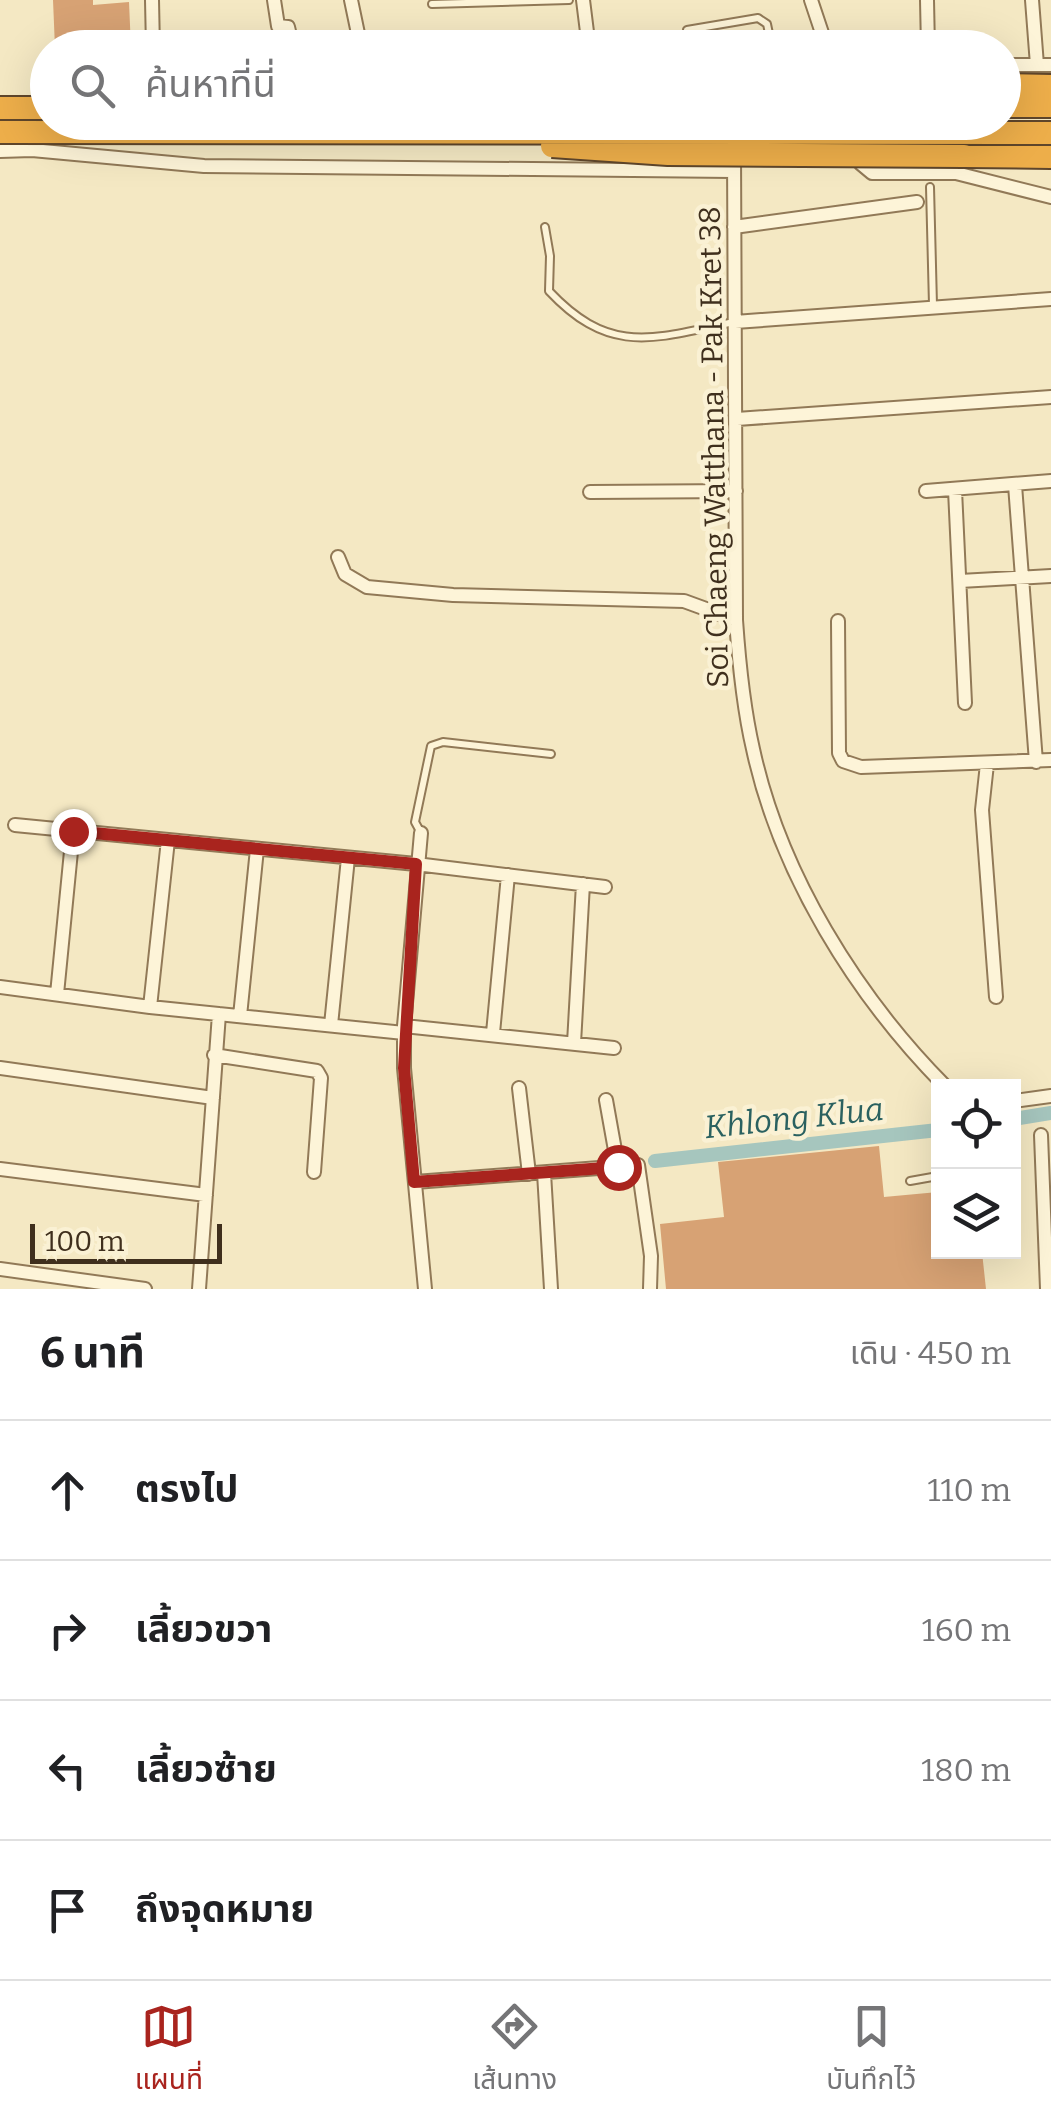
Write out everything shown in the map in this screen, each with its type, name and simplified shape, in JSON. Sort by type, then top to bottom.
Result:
[{"type":"highway","points":[[1021,85],[1051,86]]},
{"type":"highway","points":[[1021,106],[1051,106]]},
{"type":"highway","points":[[0,108],[30,108]]},
{"type":"highway","points":[[0,132],[30,132]]},
{"type":"highway","points":[[1021,133],[1051,134]]},
{"type":"highway","points":[[504,140],[668,154],[1051,157]]},
{"type":"street","points":[[152,0],[153,30]]},
{"type":"street","points":[[274,0],[278,26],[288,30]]},
{"type":"street","points":[[351,0],[358,30]]},
{"type":"street","points":[[582,0],[586,30]]},
{"type":"street","points":[[811,0],[821,30]]},
{"type":"street","points":[[927,0],[928,30]]},
{"type":"street","points":[[1032,0],[1044,65]]},
{"type":"street","points":[[1021,117],[1051,116]]},
{"type":"street","points":[[155,140],[156,162]]},
{"type":"street","name":"Soi Chaeng Watthana - Pak Kret 38","points":[[734,140],[736,620],[741,686],[753,752],[776,825],[800,883],[879,1008],[937,1079]]},
{"type":"street","points":[[822,140],[860,147],[1051,144]]},
{"type":"street","points":[[861,140],[860,163],[872,173],[956,174],[1051,197]]},
{"type":"street","points":[[0,151],[32,150],[204,166],[733,171]]},
{"type":"street","points":[[734,227],[917,202]]},
{"type":"street","points":[[736,322],[1051,299]]},
{"type":"street","points":[[737,419],[1051,397]]},
{"type":"street","points":[[926,492],[1051,482]]},
{"type":"street","points":[[1015,485],[1036,762]]},
{"type":"street","points":[[956,490],[965,703]]},
{"type":"street","points":[[590,492],[736,491]]},
{"type":"street","points":[[338,557],[345,574],[367,587],[453,595],[684,601],[736,620]]},
{"type":"street","points":[[960,582],[1051,576]]},
{"type":"street","points":[[838,621],[843,760],[861,768],[1051,760]]},
{"type":"street","points":[[987,764],[982,810],[996,997]]},
{"type":"street","points":[[14,825],[416,864],[605,887]]},
{"type":"street","points":[[56,994],[73,831]]},
{"type":"street","points":[[421,832],[404,1068],[425,1289]]},
{"type":"street","points":[[150,1007],[168,840]]},
{"type":"street","points":[[240,1016],[257,849]]},
{"type":"street","points":[[330,1025],[348,858]]},
{"type":"street","points":[[493,1034],[508,875]]},
{"type":"street","points":[[574,1043],[582,884]]},
{"type":"street","points":[[0,987],[219,1014],[493,1034],[614,1048]]},
{"type":"street","points":[[199,1289],[219,1014]]},
{"type":"street","points":[[214,1055],[318,1071],[314,1172]]},
{"type":"street","points":[[0,1068],[213,1098]]},
{"type":"street","points":[[519,1088],[529,1174]]},
{"type":"street","points":[[1021,1101],[1051,1096]]},
{"type":"street","points":[[606,1100],[618,1167]]},
{"type":"street","points":[[1041,1135],[1047,1289]]},
{"type":"street","points":[[414,1182],[638,1165],[651,1256],[650,1289]]},
{"type":"street","points":[[0,1169],[206,1195]]},
{"type":"street","points":[[544,1174],[551,1289]]},
{"type":"street","points":[[0,1269],[145,1289]]},
{"type":"lane","points":[[432,4],[569,0]]},
{"type":"lane","points":[[687,30],[758,18],[768,30]]},
{"type":"lane","points":[[930,187],[934,309]]},
{"type":"lane","points":[[545,227],[550,256],[549,291],[586,324],[610,335],[630,338],[736,322]]},
{"type":"lane","points":[[421,832],[415,822],[431,746],[443,742],[551,754]]},
{"type":"lane","points":[[910,1180],[931,1177]]},
{"type":"building","points":[[53,0],[93,0],[93,5],[129,2],[130,30],[54,30]]},
{"type":"building","points":[[879,1146],[884,1197],[931,1193],[931,1259],[983,1259],[986,1289],[666,1289],[660,1224],[724,1217],[718,1162]]},
{"type":"waterway","name":"Khlong Klua","points":[[1021,1118],[1051,1113]]},
{"type":"waterway","name":"Khlong Klua","points":[[655,1161],[931,1131]]},
{"type":"route","points":[[73,831],[416,864],[404,1026],[414,1182],[618,1167]]}]
